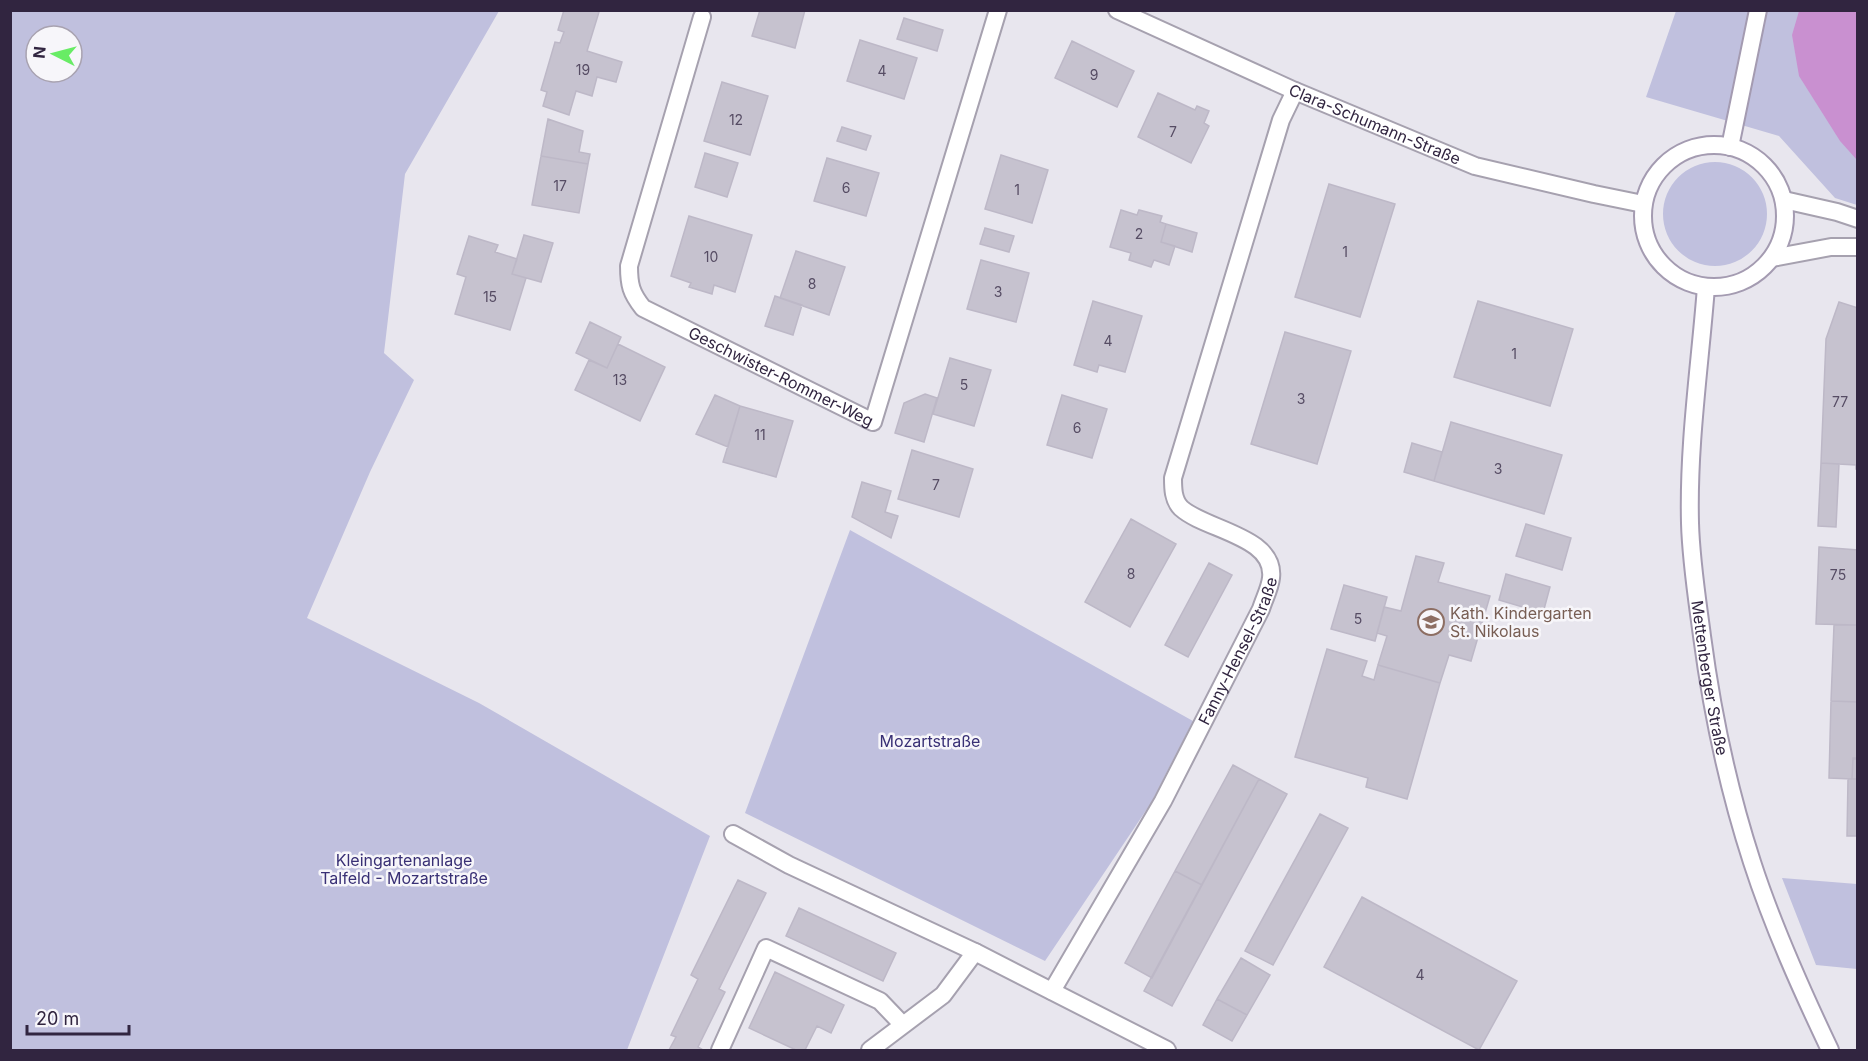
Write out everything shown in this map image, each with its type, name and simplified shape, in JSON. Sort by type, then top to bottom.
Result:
[{"type":"street","name":"Geschwister-Rommer-Weg","points":[[702,17],[629,267],[629,282],[634,297],[643,308],[873,422],[998,10]]},
{"type":"street","name":"Clara-Schumann-Straße","points":[[1117,10],[1294,90],[1475,166],[1644,204]]},
{"type":"street","points":[[1730,147],[1758,10]]},
{"type":"street","name":"Fanny-Hensel-Straße","points":[[1052,991],[1163,801],[1261,609],[1271,578],[1269,559],[1257,546],[1180,507],[1173,493],[1173,478],[1281,120],[1294,90]]},
{"type":"street","points":[[1700,146],[1730,147],[1743,151],[1762,163],[1775,180],[1784,200],[1785,220],[1782,240],[1772,258],[1758,273],[1740,283],[1720,288],[1706,287],[1678,279],[1662,265],[1649,247],[1643,226],[1644,204],[1650,184],[1663,166],[1680,153],[1700,146]]},
{"type":"street","points":[[1784,200],[1857,219]]},
{"type":"street","points":[[1772,258],[1831,247],[1857,247]]},
{"type":"street","name":"Mettenberger Straße","points":[[1706,287],[1690,478],[1690,524],[1693,571],[1709,689],[1731,793],[1752,862],[1787,958],[1830,1050]]},
{"type":"street","points":[[733,834],[789,866],[975,952],[1167,1050]]},
{"type":"street","points":[[720,1050],[766,948],[880,1001],[902,1024]]},
{"type":"street","points":[[870,1050],[943,995],[975,952]]},
{"type":"green space","name":"Kleingartenanlage Talfeld - Mozartstraße","points":[[10,11],[499,11],[405,174],[384,353],[414,380],[370,472],[307,618],[479,703],[710,836],[627,1050],[11,1050]]},
{"type":"green space","points":[[1676,11],[1857,11],[1857,205],[1835,198],[1779,136],[1646,97]]},
{"type":"green space","points":[[1715,162],[1735,166],[1752,177],[1763,194],[1767,214],[1763,234],[1752,251],[1735,262],[1715,266],[1695,262],[1678,251],[1667,234],[1663,214],[1667,194],[1678,177],[1695,166]]},
{"type":"green space","name":"Mozartstraße","points":[[850,530],[1193,721],[1151,803],[1045,961],[745,813]]},
{"type":"green space","points":[[1782,878],[1857,884],[1857,969],[1816,965]]},
{"type":"shaded area","points":[[1799,11],[1857,11],[1857,160],[1840,141],[1799,76],[1792,35]]},
{"type":"building","points":[[564,10],[599,12],[587,51],[622,62],[616,82],[597,77],[592,96],[576,91],[569,115],[543,106],[547,92],[541,90],[555,42],[560,43],[564,32],[558,30]]},
{"type":"building","points":[[760,10],[805,10],[795,48],[752,36]]},
{"type":"building","points":[[904,18],[943,30],[937,51],[897,39]]},
{"type":"building","points":[[860,40],[917,58],[904,99],[847,81]]},
{"type":"building","points":[[1072,41],[1134,71],[1117,107],[1055,78]]},
{"type":"building","points":[[722,82],[768,96],[750,155],[704,141]]},
{"type":"building","points":[[1158,93],[1195,110],[1197,106],[1209,111],[1204,123],[1209,126],[1191,163],[1138,137]]},
{"type":"building","points":[[548,119],[583,131],[579,152],[590,154],[588,164],[541,156]]},
{"type":"building","points":[[842,127],[871,136],[866,150],[837,141]]},
{"type":"building","points":[[705,153],[738,163],[727,197],[695,187]]},
{"type":"building","points":[[1001,155],[1048,170],[1032,223],[985,209]]},
{"type":"building","points":[[541,156],[588,164],[579,213],[532,205]]},
{"type":"building","points":[[827,158],[879,173],[866,216],[814,201]]},
{"type":"building","points":[[1329,184],[1395,204],[1360,317],[1295,297]]},
{"type":"building","points":[[1121,210],[1137,215],[1139,210],[1162,216],[1160,222],[1166,224],[1161,242],[1175,246],[1169,265],[1154,260],[1151,267],[1129,260],[1131,253],[1110,247]]},
{"type":"building","points":[[689,216],[752,235],[735,292],[714,285],[712,294],[689,287],[691,283],[671,276]]},
{"type":"building","points":[[1166,224],[1197,233],[1192,252],[1161,242]]},
{"type":"building","points":[[985,228],[1014,236],[1009,252],[980,244]]},
{"type":"building","points":[[524,235],[553,243],[541,282],[512,274]]},
{"type":"building","points":[[469,236],[498,245],[495,252],[517,259],[512,274],[526,278],[510,330],[455,314],[466,277],[457,274]]},
{"type":"building","points":[[796,251],[845,267],[829,315],[780,298]]},
{"type":"building","points":[[981,260],[1029,273],[1016,322],[967,309]]},
{"type":"building","points":[[775,296],[802,305],[793,335],[765,326]]},
{"type":"building","points":[[1093,301],[1142,316],[1125,372],[1099,365],[1097,372],[1074,365]]},
{"type":"building","points":[[1478,301],[1573,329],[1550,406],[1454,377]]},
{"type":"building","points":[[1839,302],[1858,308],[1858,469],[1856,465],[1821,463],[1826,339]]},
{"type":"building","points":[[590,322],[621,337],[607,368],[576,353]]},
{"type":"building","points":[[1285,332],[1351,351],[1317,464],[1251,444]]},
{"type":"building","points":[[618,344],[665,367],[640,421],[575,390],[589,360],[607,368]]},
{"type":"building","points":[[950,358],[991,370],[974,426],[933,414]]},
{"type":"building","points":[[925,394],[937,398],[924,442],[895,433],[904,403]]},
{"type":"building","points":[[715,395],[740,406],[728,447],[696,434]]},
{"type":"building","points":[[1062,395],[1107,409],[1092,458],[1047,445]]},
{"type":"building","points":[[740,406],[793,421],[776,477],[723,462]]},
{"type":"building","points":[[1451,422],[1562,455],[1544,514],[1434,481]]},
{"type":"building","points":[[1412,443],[1442,452],[1434,481],[1404,472]]},
{"type":"building","points":[[912,450],[973,469],[959,517],[898,499]]},
{"type":"building","points":[[1821,463],[1839,464],[1836,527],[1818,526]]},
{"type":"building","points":[[862,482],[891,491],[885,512],[898,516],[891,538],[852,517]]},
{"type":"building","points":[[1131,519],[1176,544],[1130,627],[1085,602]]},
{"type":"building","points":[[1526,524],[1571,538],[1562,570],[1516,556]]},
{"type":"building","points":[[1819,547],[1858,550],[1857,625],[1816,624]]},
{"type":"building","name":"Kath. Kindergarten St. Nikolaus","points":[[1416,556],[1444,563],[1438,582],[1490,596],[1471,661],[1449,655],[1440,683],[1378,665],[1387,636],[1377,633],[1384,607],[1401,611]]},
{"type":"building","points":[[1209,563],[1232,575],[1188,657],[1165,645]]},
{"type":"building","points":[[1506,574],[1550,587],[1543,613],[1499,600]]},
{"type":"building","points":[[1344,585],[1387,597],[1375,641],[1331,629]]},
{"type":"building","points":[[1834,625],[1858,625],[1858,702],[1831,701]]},
{"type":"building","points":[[1327,649],[1367,661],[1362,676],[1374,680],[1378,665],[1440,683],[1407,799],[1366,787],[1368,778],[1295,757]]},
{"type":"building","points":[[1831,701],[1858,702],[1858,759],[1853,759],[1852,779],[1829,778]]},
{"type":"building","points":[[1853,758],[1858,758],[1858,779],[1852,779]]},
{"type":"building","points":[[1233,765],[1259,779],[1202,885],[1175,871]]},
{"type":"building","points":[[1259,779],[1287,794],[1172,1006],[1144,991]]},
{"type":"building","points":[[1848,779],[1858,779],[1858,836],[1847,836]]},
{"type":"building","points":[[1320,814],[1348,828],[1273,965],[1245,951]]},
{"type":"building","points":[[1175,871],[1202,885],[1152,978],[1125,963]]},
{"type":"building","points":[[738,880],[766,893],[719,989],[725,992],[698,1047],[703,1050],[669,1050],[676,1037],[671,1035],[698,979],[691,975]]},
{"type":"building","points":[[1362,897],[1517,981],[1479,1050],[1324,967]]},
{"type":"building","points":[[799,908],[896,953],[883,981],[786,936]]},
{"type":"building","points":[[1241,958],[1270,975],[1247,1015],[1217,999]]},
{"type":"building","points":[[775,972],[844,1005],[831,1033],[817,1026],[805,1050],[796,1050],[749,1028]]},
{"type":"building","points":[[1217,999],[1247,1015],[1232,1041],[1203,1025]]},
{"type":"place","name":"Kath. Kindergarten St. Nikolaus","points":[[1431,622]]}]
